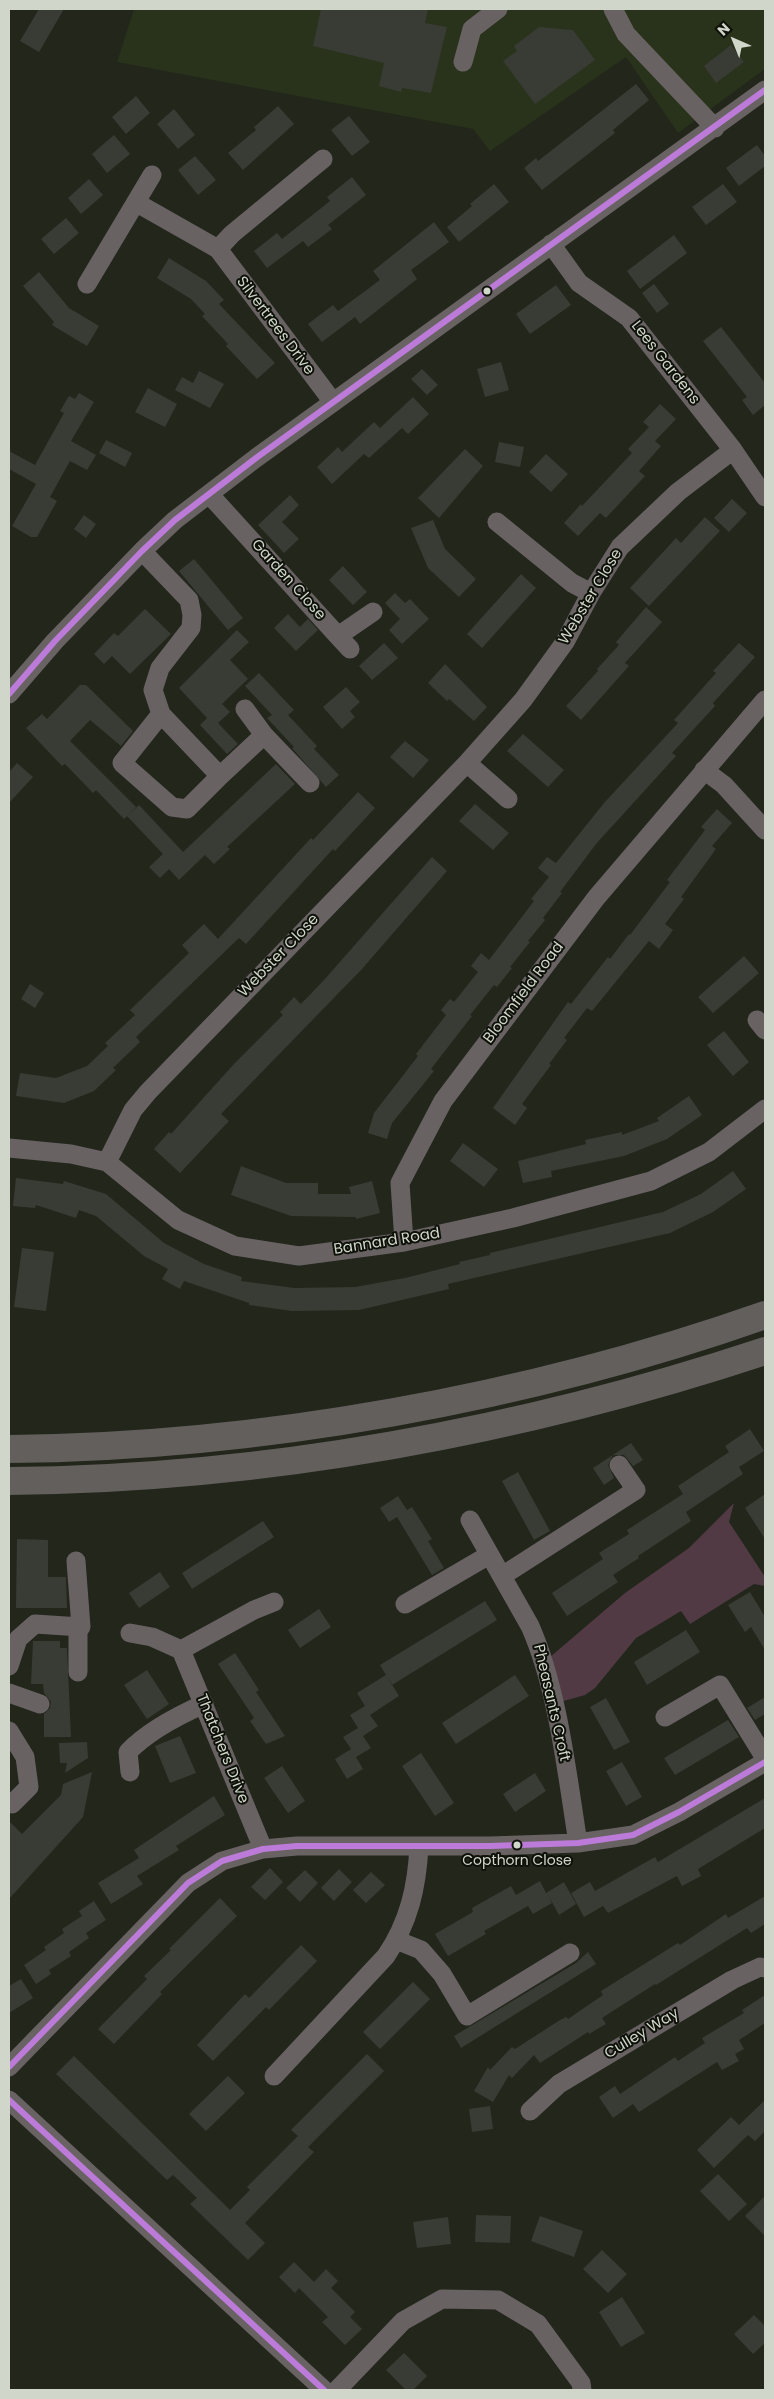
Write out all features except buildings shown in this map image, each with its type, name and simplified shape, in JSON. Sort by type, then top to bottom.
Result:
[{"type":"highway","points":[[9,1449],[193,1438],[274,1430],[374,1415],[489,1393],[587,1370],[765,1316]]},
{"type":"highway","points":[[9,1482],[187,1471],[344,1452],[486,1427],[585,1404],[689,1376],[765,1351]]},
{"type":"street","points":[[463,62],[472,29],[498,9]]},
{"type":"street","points":[[613,9],[626,34],[715,128]]},
{"type":"street","points":[[9,694],[55,641],[142,551],[175,520],[333,402],[715,128],[765,90]]},
{"type":"street","points":[[218,249],[232,234],[323,159]]},
{"type":"street","points":[[87,284],[137,204],[152,176]]},
{"type":"street","name":"Silvertrees Drive","points":[[137,204],[218,249],[333,402]]},
{"type":"street","name":"Lees Gardens","points":[[551,244],[579,283],[629,318],[733,450],[765,497]]},
{"type":"street","name":"Webster Close","points":[[107,1162],[133,1110],[148,1092],[467,763],[528,693],[565,642],[591,593],[620,547],[678,492],[733,450]]},
{"type":"street","name":"Garden Close","points":[[209,494],[344,642],[373,612]]},
{"type":"street","points":[[497,522],[572,583],[591,593]]},
{"type":"street","points":[[142,551],[189,600],[192,615],[192,628],[160,668],[154,690],[161,714],[220,776]]},
{"type":"street","points":[[765,700],[704,770],[724,785],[765,830]]},
{"type":"street","points":[[246,709],[264,735],[310,783]]},
{"type":"street","points":[[161,714],[122,763],[172,807],[187,809],[264,735]]},
{"type":"street","points":[[467,763],[508,799]]},
{"type":"street","name":"Bloomfield Road","points":[[404,1242],[400,1183],[443,1101],[596,898],[704,770]]},
{"type":"street","name":"Bannard Road","points":[[9,1148],[71,1154],[107,1162],[178,1220],[235,1246],[299,1256],[404,1242],[513,1218],[651,1181],[709,1152],[765,1109]]},
{"type":"street","points":[[502,1576],[636,1490],[619,1465]]},
{"type":"street","name":"Pheasants Croft","points":[[470,1520],[538,1644],[559,1726],[578,1843]]},
{"type":"street","points":[[405,1604],[489,1554]]},
{"type":"street","points":[[76,1561],[80,1627],[78,1672]]},
{"type":"street","points":[[130,1633],[152,1636],[181,1650],[254,1610],[274,1602]]},
{"type":"street","points":[[9,1666],[18,1638],[35,1624],[80,1627]]},
{"type":"street","name":"Thatchers Drive","points":[[181,1650],[263,1849]]},
{"type":"street","points":[[9,2067],[188,1883],[222,1861],[263,1849],[297,1846],[578,1843],[633,1835],[680,1812],[765,1760],[720,1685],[665,1717]]},
{"type":"street","points":[[9,1693],[40,1704]]},
{"type":"street","points":[[130,1772],[128,1752],[139,1740],[186,1712],[204,1704]]},
{"type":"street","points":[[9,1731],[25,1757],[29,1787],[12,1804]]},
{"type":"street","points":[[274,2076],[386,1956],[405,1925],[418,1872],[419,1846]]},
{"type":"street","points":[[396,1940],[421,1950],[442,1974],[467,2016],[570,1953]]},
{"type":"street","name":"Culley Way","points":[[530,2111],[559,2084],[732,1980],[764,1966]]},
{"type":"street","points":[[9,2100],[324,2390]]},
{"type":"street","points":[[337,2390],[403,2321],[442,2299],[498,2300],[538,2324],[581,2386]]},
{"type":"shaded area","points":[[134,9],[765,9],[765,69],[678,133],[626,57],[490,151],[473,129],[117,62]]},
{"type":"shaded area","points":[[734,1503],[729,1522],[765,1577],[765,1586],[754,1584],[690,1624],[681,1611],[636,1638],[595,1688],[585,1695],[553,1704],[543,1663],[625,1593],[689,1548]]},
{"type":"transit line","points":[[9,694],[55,641],[142,551],[175,520],[256,458],[765,90]]},
{"type":"transit line","points":[[9,2067],[188,1883],[222,1861],[263,1849],[297,1846],[490,1846],[578,1843],[633,1835],[679,1812],[765,1762]]},
{"type":"transit line","points":[[9,2100],[324,2390]]},
{"type":"place","name":"Copthorn Close","points":[[517,1845]]}]
